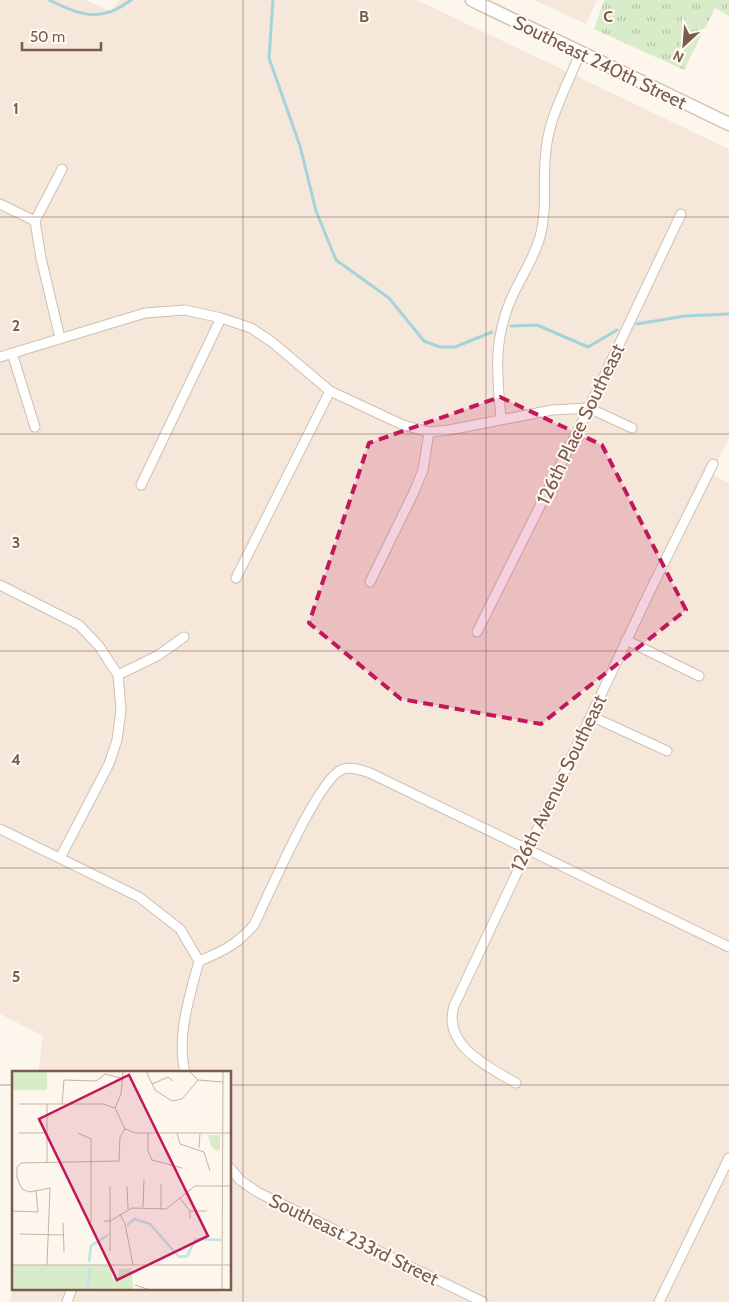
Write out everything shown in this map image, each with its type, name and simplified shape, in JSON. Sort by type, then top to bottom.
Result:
[{"type":"main road","name":"Southeast 240th Street","points":[[472,0],[729,124]]},
{"type":"street","points":[[501,418],[497,370],[498,340],[511,300],[539,238],[546,206],[546,149],[552,125],[580,53]]},
{"type":"street","points":[[60,338],[41,258],[35,220],[62,169]]},
{"type":"street","points":[[0,204],[35,220]]},
{"type":"street","name":"126th Place Southeast","points":[[477,632],[588,408],[681,214]]},
{"type":"street","points":[[0,357],[145,312],[185,310],[221,318],[251,328],[272,342],[330,391],[403,425],[429,432],[476,426],[501,418],[552,410],[588,408],[632,428]]},
{"type":"street","points":[[141,485],[221,318]]},
{"type":"street","points":[[12,353],[35,427]]},
{"type":"street","points":[[236,578],[330,391]]},
{"type":"street","points":[[370,582],[423,470],[429,432]]},
{"type":"street","name":"126th Avenue Southeast","points":[[516,1083],[474,1057],[457,1037],[451,1021],[454,1006],[626,640],[713,464]]},
{"type":"street","points":[[0,585],[79,625],[99,646],[118,674],[121,710],[117,740],[109,764],[60,858]]},
{"type":"street","points":[[118,674],[157,656],[184,637]]},
{"type":"street","points":[[626,640],[699,676]]},
{"type":"street","points":[[590,716],[667,751]]},
{"type":"street","points":[[199,961],[226,950],[240,941],[254,925],[317,796],[332,776],[342,769],[355,768],[370,773],[729,947]]},
{"type":"street","points":[[0,829],[139,897],[180,929],[199,961],[182,1041],[185,1071]]},
{"type":"street","points":[[659,1302],[729,1158]]},
{"type":"street","name":"Southeast 233rd Street","points":[[231,1169],[241,1181],[259,1193],[483,1302]]},
{"type":"street","points":[[720,1178],[729,1182]]},
{"type":"street","points":[[67,1302],[71,1290]]},
{"type":"highlighted area","points":[[500,397],[602,445],[686,610],[541,724],[401,699],[309,623],[369,443]]},
{"type":"shaded area","points":[[0,0],[86,0],[112,12],[118,0],[417,0],[729,149],[729,438],[711,474],[729,483],[729,1302],[10,1302],[12,1288],[12,1290],[231,1290],[231,1071],[38,1071],[43,1036],[0,1014]]},
{"type":"shaded area","points":[[534,0],[597,0],[586,24]]},
{"type":"green space","points":[[604,0],[729,0],[729,16],[715,8],[684,70],[594,29]]},
{"type":"waterway","points":[[49,0],[71,10],[91,15],[110,12],[131,0]]},
{"type":"waterway","points":[[273,0],[269,58],[300,146],[316,211],[336,260],[389,298],[424,341],[440,347],[455,347],[492,332]]},
{"type":"waterway","points":[[637,324],[685,316],[729,314]]},
{"type":"waterway","points":[[511,326],[537,325],[588,347],[617,330]]}]
